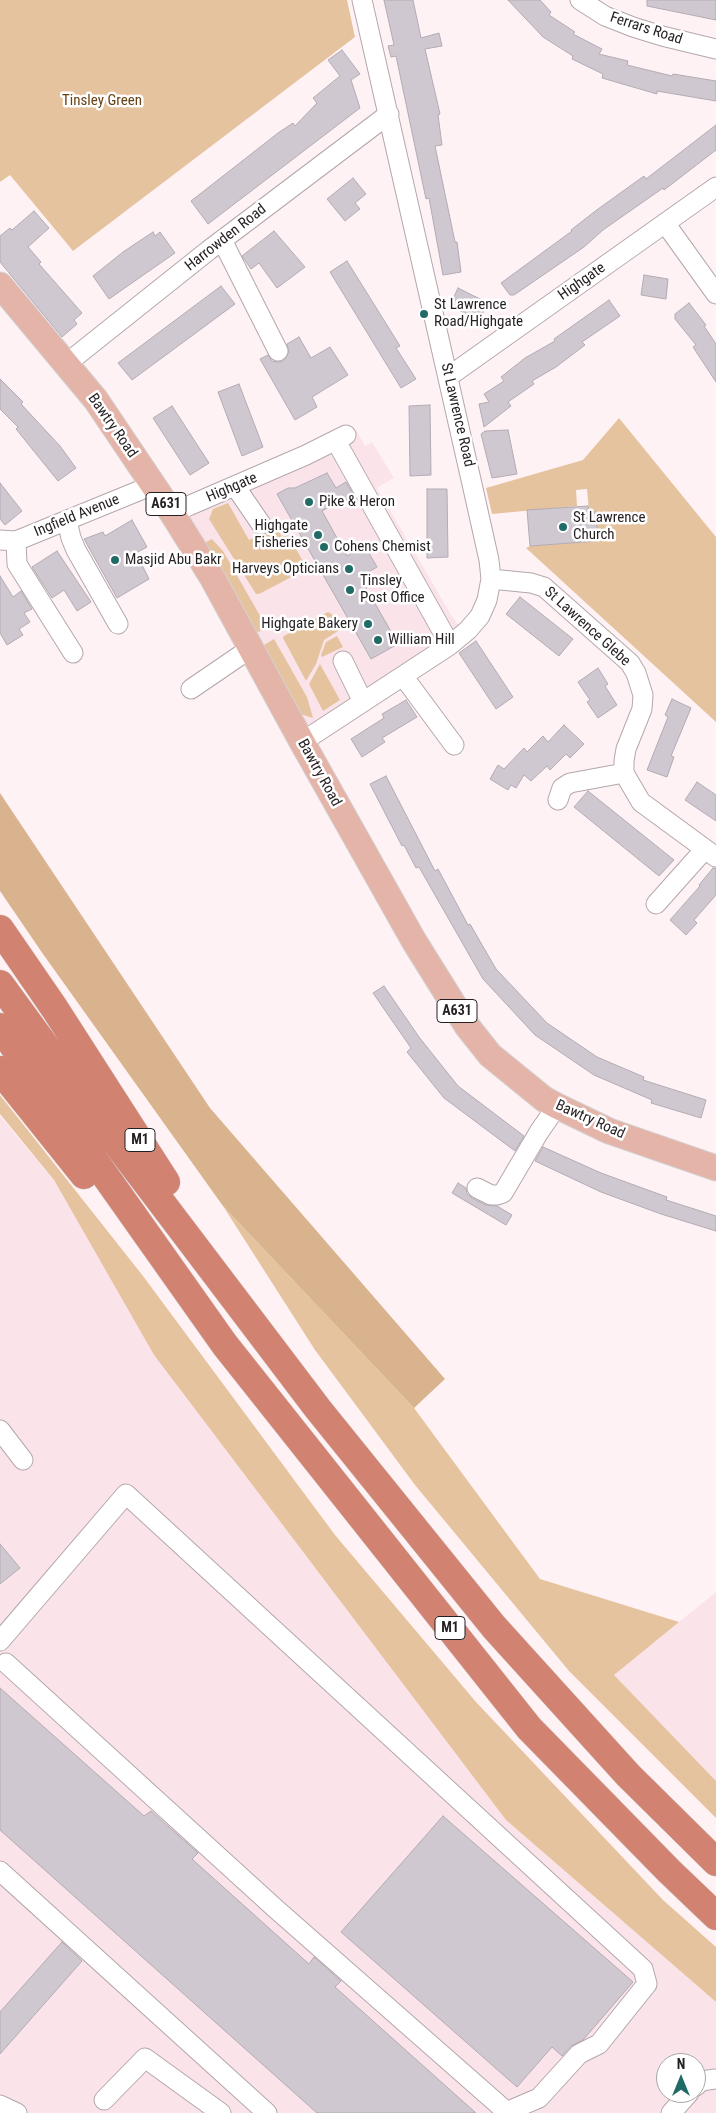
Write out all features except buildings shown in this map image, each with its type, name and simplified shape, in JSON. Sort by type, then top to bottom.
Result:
[{"type":"highway","name":"M1","points":[[0,929],[61,1018],[277,1353]]},
{"type":"highway","name":"M1","points":[[0,984],[108,1132],[318,1409],[494,1627],[628,1775],[716,1862]]},
{"type":"highway","name":"M1","points":[[0,1027],[225,1345],[529,1728],[669,1871],[716,1916]]},
{"type":"highway","points":[[0,1070],[133,1235],[207,1318]]},
{"type":"main road","name":"Bawtry Road","points":[[2,292],[96,400],[172,513],[213,579],[414,941],[467,1026],[490,1055],[544,1099],[576,1117],[609,1131],[716,1168]]},
{"type":"street","name":"St Lawrence Road","points":[[302,742],[450,646],[480,616],[487,600],[491,579],[489,560],[362,0]]},
{"type":"street","name":"Ferrars Road","points":[[580,0],[605,16],[633,27],[716,49]]},
{"type":"street","name":"Harrowden Road","points":[[66,364],[222,240],[389,114]]},
{"type":"street","name":"Highgate","points":[[448,377],[716,187]]},
{"type":"street","points":[[665,223],[716,294]]},
{"type":"street","points":[[222,240],[278,351]]},
{"type":"street","name":"Highgate","points":[[172,513],[341,438],[450,646]]},
{"type":"street","name":"Ingfield Avenue","points":[[8,541],[67,520],[153,485]]},
{"type":"street","points":[[235,486],[261,524]]},
{"type":"street","points":[[67,520],[76,550],[118,624]]},
{"type":"street","points":[[8,541],[17,564],[73,653]]},
{"type":"street","name":"St Lawrence Glebe","points":[[491,579],[531,583],[544,587],[630,663],[638,678],[643,695],[642,708],[626,749],[624,773]]},
{"type":"street","points":[[191,689],[251,648]]},
{"type":"street","points":[[343,661],[363,702]]},
{"type":"street","points":[[403,676],[454,745]]},
{"type":"street","points":[[558,800],[562,788],[570,783],[624,773],[641,802],[711,853],[656,904]]},
{"type":"street","points":[[477,1188],[491,1195],[497,1196],[503,1193],[539,1132],[557,1106]]},
{"type":"street","points":[[0,1430],[23,1460]]},
{"type":"street","points":[[0,1641],[126,1494],[643,1969],[647,1984],[598,2044],[579,2054],[539,2098],[506,2112],[276,1910],[6,1663]]},
{"type":"street","points":[[0,1871],[268,2113]]},
{"type":"street","points":[[104,2100],[145,2058],[221,2113]]},
{"type":"street","points":[[671,2113],[680,2103]]},
{"type":"street","points":[[0,2105],[17,2113]]},
{"type":"shaded area","points":[[356,430],[365,446],[372,442],[394,478],[377,488],[450,613],[464,633],[302,742],[172,513]]},
{"type":"shaded area","points":[[0,793],[210,1108],[445,1379],[414,1408],[223,1206],[0,891]]},
{"type":"shaded area","points":[[0,1116],[54,1180],[154,1355],[506,1820],[716,2002],[716,2113],[0,2113]]},
{"type":"shaded area","points":[[716,1592],[716,1781],[613,1675]]},
{"type":"green space","name":"Tinsley Green","points":[[0,0],[347,0],[355,37],[73,251],[10,175],[0,182]]},
{"type":"green space","points":[[619,418],[716,537],[716,722],[526,548],[530,546],[598,541],[596,512],[589,512],[587,489],[576,490],[577,506],[492,514],[486,488],[583,460]]},
{"type":"green space","points":[[228,503],[249,540],[277,527],[282,537],[288,535],[304,563],[303,571],[256,594],[209,519],[213,509]]},
{"type":"green space","points":[[212,539],[223,551],[267,628],[252,635],[202,544]]},
{"type":"green space","points":[[328,612],[333,615],[341,629],[324,640],[316,664],[306,681],[283,638]]},
{"type":"green space","points":[[337,636],[343,647],[322,657],[326,642]]},
{"type":"green space","points":[[274,639],[307,697],[313,718],[300,714],[259,648]]},
{"type":"green space","points":[[320,664],[340,700],[323,711],[309,684]]},
{"type":"green space","points":[[0,1095],[143,1276],[335,1535],[476,1702],[663,1900],[716,1947],[716,2002],[506,1820],[154,1355],[54,1180],[0,1114]]},
{"type":"green space","points":[[223,1206],[414,1408],[540,1579],[679,1622],[614,1675],[716,1781],[716,1818],[569,1671],[415,1485],[315,1350]]},
{"type":"place","name":"St Lawrence Road/Highgate","points":[[424,314]]},
{"type":"place","name":"Pike & Heron","points":[[309,502]]},
{"type":"place","name":"St Lawrence Church","points":[[563,527]]},
{"type":"place","name":"Highgate Fisheries","points":[[318,535]]},
{"type":"place","name":"Cohens Chemist","points":[[324,547]]},
{"type":"place","name":"Masjid Abu Bakr","points":[[115,560]]},
{"type":"place","name":"Harveys Opticians","points":[[349,569]]},
{"type":"place","name":"Tinsley Post Office","points":[[350,590]]},
{"type":"place","name":"Highgate Bakery","points":[[368,624]]},
{"type":"place","name":"William Hill","points":[[378,640]]}]
